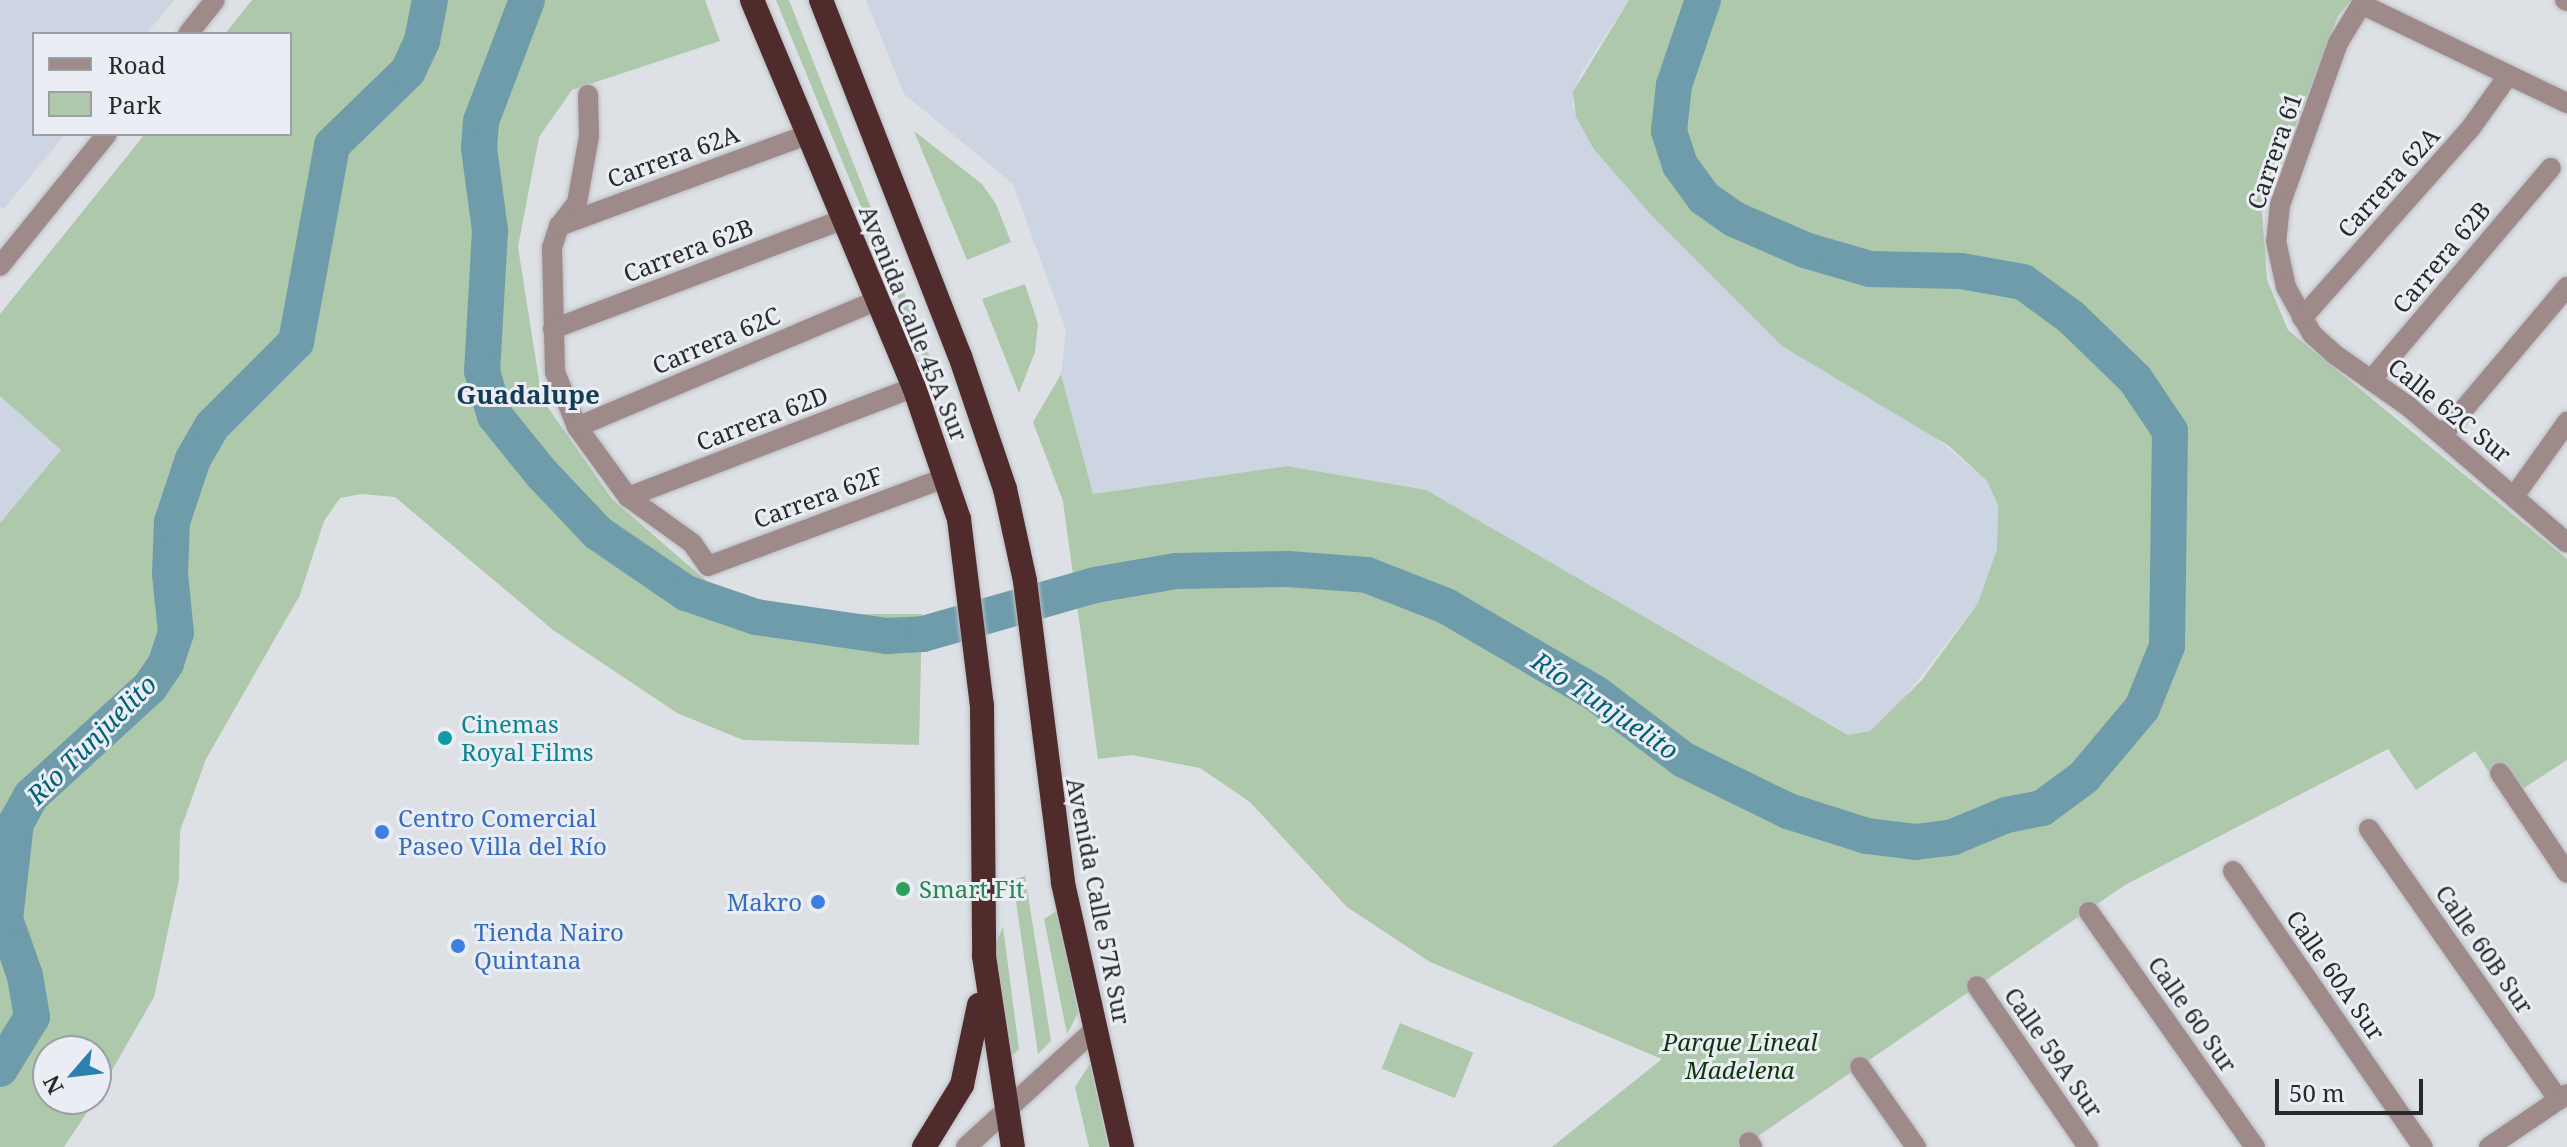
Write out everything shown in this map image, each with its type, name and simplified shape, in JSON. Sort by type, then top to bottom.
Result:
[{"type":"highway","name":"Avenida Calle 45A Sur","points":[[752,0],[914,387],[947,477],[969,588],[980,678],[984,963]]},
{"type":"highway","name":"Avenida Calle 45A Sur","points":[[821,0],[997,458],[1025,581],[1035,663]]},
{"type":"highway","name":"Avenida Calle 57R Sur","points":[[1035,663],[1056,841],[1094,1030],[1122,1147]]},
{"type":"highway","points":[[984,963],[1005,1112],[1013,1147]]},
{"type":"highway","points":[[924,1147],[962,1085],[977,1029],[984,963]]},
{"type":"street","points":[[190,32],[215,0]]},
{"type":"street","points":[[2363,2],[2567,103]]},
{"type":"street","name":"Carrera 61","points":[[2302,318],[2279,264],[2276,224],[2338,43],[2363,2]]},
{"type":"street","name":"Carrera 62A","points":[[2302,318],[2470,129],[2508,76]]},
{"type":"street","points":[[588,95],[584,174],[577,203],[559,226],[552,248],[555,372],[577,427],[628,497]]},
{"type":"street","name":"Carrera 62A","points":[[559,226],[806,135]]},
{"type":"street","points":[[3,257],[105,136]]},
{"type":"street","name":"Carrera 62B","points":[[2371,380],[2551,168]]},
{"type":"street","name":"Carrera 62B","points":[[553,329],[842,220]]},
{"type":"street","points":[[2442,435],[2567,287]]},
{"type":"street","name":"Carrera 62C","points":[[577,427],[876,301]]},
{"type":"street","name":"Calle 62C Sur","points":[[2302,318],[2334,354],[2442,435],[2567,543]]},
{"type":"street","name":"Carrera 62D","points":[[628,497],[914,387]]},
{"type":"street","points":[[2515,495],[2567,422]]},
{"type":"street","name":"Carrera 62F","points":[[628,497],[692,543],[708,566],[947,477]]},
{"type":"street","points":[[2500,773],[2567,873]]},
{"type":"street","name":"Calle 60B Sur","points":[[2369,829],[2563,1097]]},
{"type":"street","name":"Calle 60A Sur","points":[[2233,871],[2423,1147]]},
{"type":"street","name":"Calle 60 Sur","points":[[2089,912],[2255,1147]]},
{"type":"street","name":"Calle 59A Sur","points":[[1977,986],[2088,1147]]},
{"type":"street","points":[[966,1147],[1094,1030]]},
{"type":"street","points":[[1860,1067],[1916,1147]]},
{"type":"street","points":[[2489,1147],[2563,1097]]},
{"type":"shaded area","points":[[0,0],[174,0],[148,32],[32,32],[32,136],[63,136],[4,209],[0,206]]},
{"type":"shaded area","points":[[866,0],[1629,0],[1580,75],[1572,105],[1593,148],[1987,481],[1998,505],[1997,549],[1978,603],[1890,716],[1870,731],[1849,735],[1425,490],[1287,466],[1093,494],[1061,374],[1066,330],[1013,184],[904,94]]},
{"type":"shaded area","points":[[0,396],[62,450],[0,523]]},
{"type":"green space","points":[[252,0],[705,0],[720,41],[572,90],[539,137],[518,247],[542,399],[612,499],[710,584],[765,602],[833,614],[922,614],[919,745],[743,740],[677,713],[553,630],[395,497],[362,494],[340,498],[324,521],[300,595],[206,759],[180,831],[179,879],[154,997],[112,1070],[112,1035],[32,1035],[32,1115],[85,1115],[64,1147],[0,1147],[0,523],[61,450],[0,396],[0,314],[143,136],[292,136],[292,32],[227,32]]},
{"type":"green space","points":[[776,0],[789,0],[938,378],[932,380]]},
{"type":"green space","name":"Parque Lineal Madelena","points":[[1629,0],[2351,0],[2338,16],[2262,212],[2267,280],[2288,330],[2567,559],[2567,760],[2507,799],[2475,751],[2416,790],[2388,749],[2125,885],[1742,1147],[1552,1147],[1662,1059],[1430,962],[1347,907],[1250,802],[1200,768],[1132,755],[1098,759],[1063,501],[1033,422],[1061,374],[1093,494],[1287,466],[1426,490],[1848,735],[1870,731],[1922,680],[1978,603],[1997,549],[1998,505],[1987,481],[1949,446],[1782,346],[1653,217],[1593,148],[1576,117],[1573,92]]},
{"type":"green space","points":[[914,131],[982,184],[996,204],[1011,242],[967,260]]},
{"type":"green space","points":[[1025,284],[1038,324],[1035,352],[1019,393],[982,299]]},
{"type":"green space","points":[[1025,876],[1051,1041],[1038,1054],[1013,880]]},
{"type":"green space","points":[[1058,910],[1078,1013],[1067,1034],[1044,919]]},
{"type":"green space","points":[[1003,927],[1019,1049],[1011,1056],[995,945]]},
{"type":"green space","points":[[1400,1023],[1473,1053],[1455,1098],[1382,1068]]},
{"type":"green space","points":[[1090,1064],[1108,1147],[1089,1147],[1075,1087]]},
{"type":"waterway","name":"Río Tunjuelito","points":[[0,1069],[32,1017],[25,976],[5,919],[16,823],[31,796],[150,687],[166,663],[176,633],[170,574],[172,522],[193,459],[212,426],[296,342],[332,145],[408,71],[422,41],[430,0]]},
{"type":"waterway","name":"Río Tunjuelito","points":[[527,0],[481,121],[479,148],[490,230],[482,371],[495,416],[542,474],[598,533],[686,593],[756,617],[887,636],[923,634],[1095,585],[1176,571],[1288,569],[1367,575],[1446,606],[1595,693],[1684,760],[1788,811],[1867,836],[1915,842],[1953,837],[2006,815],[2042,808],[2084,777],[2142,708],[2167,646],[2170,431],[2135,379],[2071,317],[2023,282],[1961,271],[1870,269],[1805,250],[1734,219],[1704,198],[1680,165],[1669,131],[1674,85],[1703,0]]},
{"type":"place","name":"Cinemas Royal Films","points":[[445,738]]},
{"type":"place","name":"Centro Comercial Paseo Villa del Río","points":[[382,832]]},
{"type":"place","name":"Smart Fit","points":[[903,889]]},
{"type":"place","name":"Makro","points":[[818,902]]},
{"type":"place","name":"Tienda Nairo Quintana","points":[[458,946]]},
{"type":"district","name":"Guadalupe","points":[[528,395]]}]
